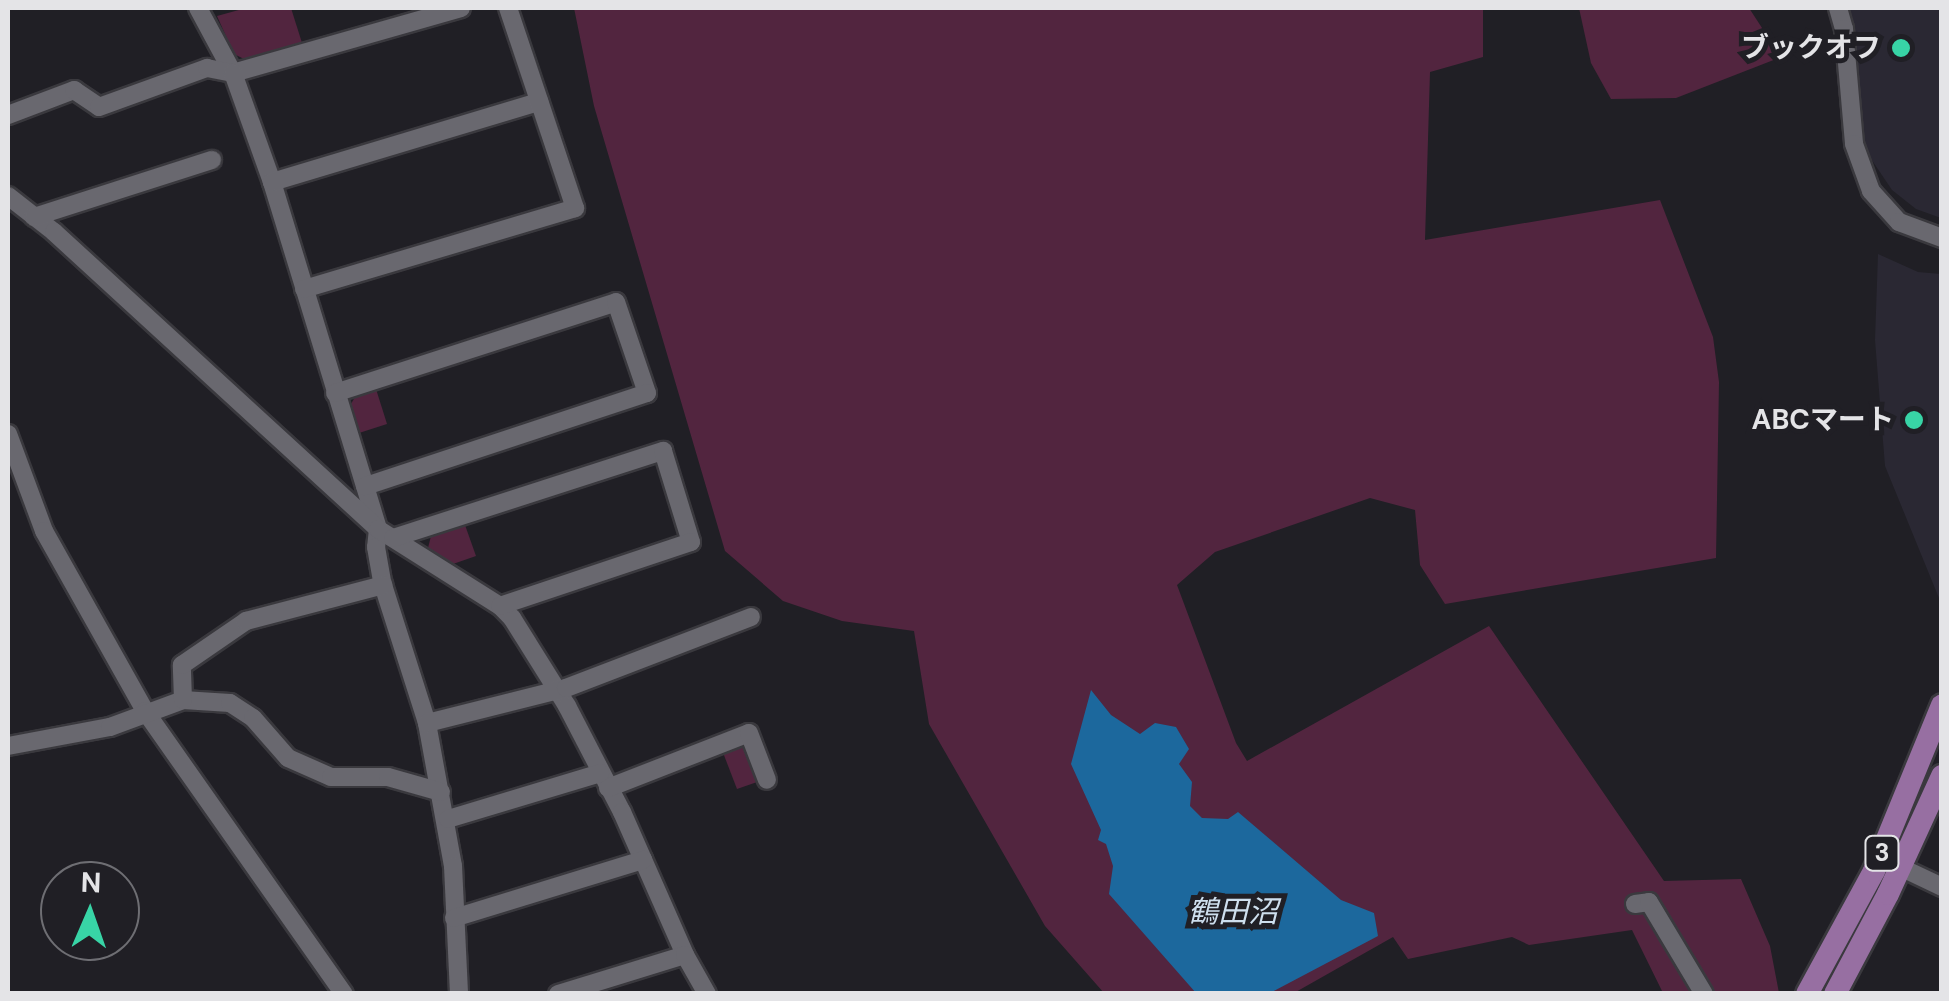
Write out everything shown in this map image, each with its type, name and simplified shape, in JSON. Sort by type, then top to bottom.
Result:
[{"type":"main road","name":"3","points":[[1806,994],[1874,871],[1942,705]]},
{"type":"main road","name":"3","points":[[1835,994],[1942,776]]},
{"type":"street","points":[[198,8],[233,74],[272,182],[364,486],[385,533]]},
{"type":"street","points":[[8,115],[74,90],[99,107],[207,68],[233,74],[461,8]]},
{"type":"street","points":[[304,290],[575,208],[508,8]]},
{"type":"street","points":[[1838,8],[1854,144],[1871,191],[1899,222],[1942,238]]},
{"type":"street","points":[[272,182],[539,102]]},
{"type":"street","points":[[34,217],[212,160]]},
{"type":"street","points":[[8,196],[385,533],[500,606],[527,640],[604,780],[707,994]]},
{"type":"street","points":[[336,393],[616,302],[646,394],[364,486]]},
{"type":"street","points":[[8,434],[44,531],[145,711],[344,994]]},
{"type":"street","points":[[459,994],[448,820],[427,723],[383,584],[376,547],[385,533],[663,451],[690,542],[500,606]]},
{"type":"street","points":[[183,700],[182,665],[246,622],[383,584]]},
{"type":"street","points":[[427,723],[566,688],[751,617]]},
{"type":"street","points":[[8,746],[110,726],[183,700],[230,702],[253,718],[288,758],[331,777],[388,777],[441,792]]},
{"type":"street","points":[[448,820],[604,780],[749,733],[767,780]]},
{"type":"street","points":[[454,918],[643,860]]},
{"type":"street","points":[[1900,866],[1942,887]]},
{"type":"street","points":[[1634,904],[1649,902],[1704,994]]},
{"type":"street","points":[[558,994],[685,955]]},
{"type":"shaded area","points":[[246,8],[291,8],[302,43],[246,60],[234,54],[217,16]]},
{"type":"shaded area","points":[[574,8],[1483,8],[1483,57],[1430,72],[1425,240],[1660,200],[1713,337],[1719,382],[1716,558],[1445,604],[1420,565],[1415,510],[1370,498],[1215,552],[1177,585],[1236,743],[1247,761],[1489,626],[1664,881],[1741,879],[1770,946],[1779,993],[1663,993],[1632,930],[1529,945],[1512,937],[1408,959],[1393,937],[1294,993],[1104,993],[1045,926],[929,724],[914,631],[842,621],[783,601],[725,551],[594,106]]},
{"type":"shaded area","points":[[1579,8],[1749,8],[1781,57],[1676,98],[1611,99],[1591,63]]},
{"type":"shaded area","points":[[1848,8],[1941,8],[1941,218],[1916,209],[1892,190],[1863,147],[1854,28]]},
{"type":"shaded area","points":[[1878,254],[1918,272],[1941,274],[1941,603],[1885,466],[1875,340]]},
{"type":"shaded area","points":[[376,389],[387,424],[359,433],[351,404],[356,395]]},
{"type":"shaded area","points":[[465,525],[476,556],[453,564],[428,548],[431,536]]},
{"type":"shaded area","points":[[738,744],[748,750],[760,781],[737,789],[722,750]]},
{"type":"water","name":"鶴田沼","points":[[1091,690],[1111,715],[1140,734],[1155,723],[1176,727],[1189,749],[1179,764],[1192,782],[1190,806],[1202,818],[1228,819],[1238,812],[1341,900],[1374,913],[1378,936],[1270,993],[1196,993],[1109,894],[1113,866],[1106,844],[1098,840],[1101,830],[1071,764]]},
{"type":"place","name":"ブックオフ","points":[[1901,48]]},
{"type":"place","name":"ABCマート","points":[[1914,420]]}]
